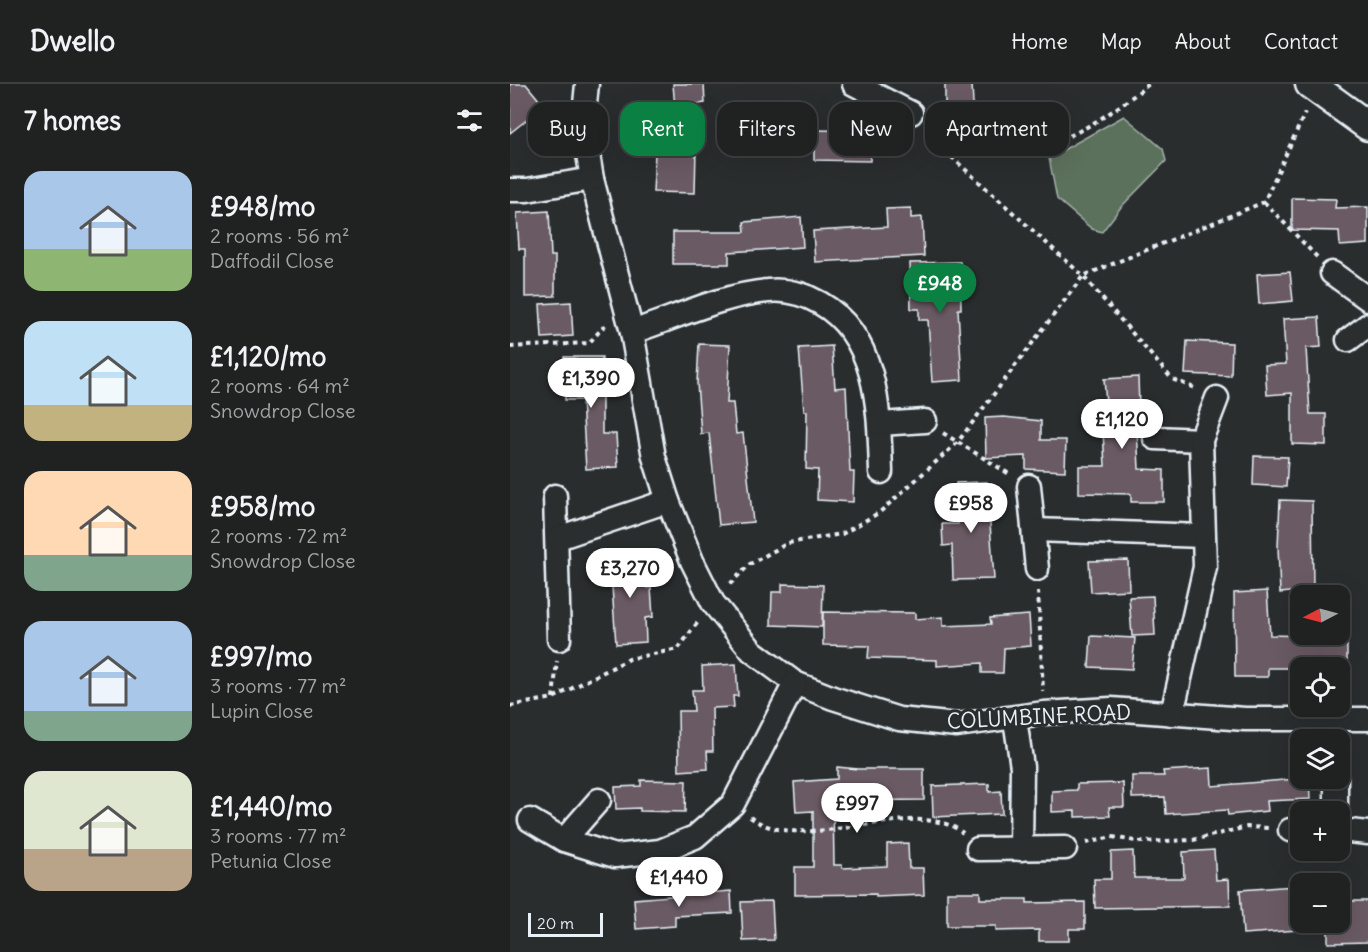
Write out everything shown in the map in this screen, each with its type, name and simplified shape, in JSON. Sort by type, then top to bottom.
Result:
[{"type":"street","name":"COLUMBINE ROAD","points":[[587,84],[583,124],[592,179],[632,332],[654,457],[668,501],[713,603],[752,651],[795,682],[832,698],[898,719],[957,725],[1044,713],[1111,709],[1328,729]]},
{"type":"street","points":[[1310,84],[1368,126]]},
{"type":"street","points":[[859,85],[891,102]]},
{"type":"street","points":[[510,190],[527,190],[592,179]]},
{"type":"street","points":[[1332,273],[1368,299]]},
{"type":"street","points":[[632,332],[733,298],[769,291],[804,294],[831,310],[850,330],[865,354],[873,379],[880,424],[881,472]]},
{"type":"street","points":[[1348,340],[1368,325]]},
{"type":"street","points":[[1172,714],[1205,567],[1201,440],[1217,398]]},
{"type":"street","points":[[880,424],[925,421]]},
{"type":"street","points":[[1155,438],[1201,440]]},
{"type":"street","points":[[1029,486],[1037,569]]},
{"type":"street","points":[[555,496],[558,538],[559,639]]},
{"type":"street","points":[[558,538],[668,501]]},
{"type":"street","points":[[1035,530],[1203,536]]},
{"type":"street","points":[[530,820],[564,840],[615,856],[660,851],[695,837],[733,804],[795,682]]},
{"type":"street","points":[[1016,718],[1022,767],[1021,849]]},
{"type":"street","name":"COLUMBINE ROAD","points":[[1341,729],[1368,719]]},
{"type":"street","points":[[564,840],[599,800]]},
{"type":"street","points":[[1350,831],[1368,833]]},
{"type":"street","points":[[978,849],[1065,848]]},
{"type":"path","points":[[1069,135],[1121,106],[1149,84]]},
{"type":"path","points":[[913,115],[925,129]]},
{"type":"path","points":[[951,156],[1083,276],[1172,379],[1217,398]]},
{"type":"path","points":[[1264,202],[1332,273]]},
{"type":"path","points":[[510,347],[589,343],[624,305]]},
{"type":"path","points":[[957,443],[1029,486]]},
{"type":"path","points":[[1037,569],[1044,713]]},
{"type":"path","points":[[553,698],[559,639]]},
{"type":"path","points":[[733,804],[762,826],[812,831],[929,818],[961,831],[978,849]]},
{"type":"path","points":[[1065,848],[1112,837],[1141,842],[1193,840],[1247,827],[1290,830]]},
{"type":"green space","points":[[1124,116],[1163,149],[1166,161],[1121,207],[1102,232],[1092,229],[1057,199],[1049,158],[1069,156],[1069,147]]},
{"type":"building","points":[[510,84],[526,84],[541,102],[528,102],[528,119],[510,133]]},
{"type":"building","points":[[673,84],[704,84],[705,102],[674,102]]},
{"type":"building","points":[[945,84],[972,84],[973,102],[945,102]]},
{"type":"building","points":[[817,130],[829,130],[829,156],[870,156],[870,161],[814,160],[814,156],[817,156]]},
{"type":"building","points":[[655,156],[696,156],[695,193],[653,192]]},
{"type":"building","points":[[1292,198],[1336,199],[1335,208],[1368,207],[1368,244],[1340,246],[1339,231],[1292,230]]},
{"type":"building","points":[[911,208],[911,218],[922,217],[924,256],[815,262],[813,231],[887,227],[886,209]]},
{"type":"building","points":[[549,211],[551,256],[555,256],[555,296],[525,297],[525,249],[519,249],[517,213]]},
{"type":"building","points":[[801,217],[803,247],[729,252],[729,264],[673,264],[673,232],[745,232],[744,222]]},
{"type":"building","points":[[960,262],[961,309],[958,309],[962,380],[932,382],[928,320],[919,320],[919,309],[911,309],[910,263]]},
{"type":"building","points":[[1290,272],[1293,301],[1259,304],[1257,274]]},
{"type":"building","points":[[571,302],[573,336],[542,338],[540,304]]},
{"type":"building","points":[[1319,317],[1321,347],[1306,348],[1310,414],[1326,414],[1326,445],[1292,444],[1292,393],[1267,395],[1265,365],[1286,364],[1283,319]]},
{"type":"building","points":[[1187,341],[1232,343],[1231,376],[1185,374]]},
{"type":"building","points":[[699,344],[730,345],[727,403],[733,403],[736,434],[743,433],[753,522],[719,525],[709,433],[701,434],[697,383]]},
{"type":"building","points":[[832,346],[835,388],[846,387],[850,472],[854,472],[853,502],[817,500],[818,470],[806,469],[807,411],[804,411],[799,348]]},
{"type":"building","points":[[564,357],[602,357],[602,434],[616,434],[618,467],[586,469],[582,400],[565,400]]},
{"type":"building","points":[[1138,377],[1139,407],[1136,407],[1139,469],[1164,470],[1164,502],[1131,502],[1131,494],[1079,493],[1079,466],[1105,466],[1102,415],[1107,415],[1104,379]]},
{"type":"building","points":[[1004,417],[1041,421],[1041,440],[1066,440],[1065,471],[1026,469],[1026,456],[986,458],[985,418]]},
{"type":"building","points":[[1254,456],[1288,457],[1286,487],[1253,485]]},
{"type":"building","points":[[987,482],[994,579],[953,580],[952,545],[943,546],[942,524],[958,524],[956,483]]},
{"type":"building","points":[[1280,500],[1312,501],[1313,585],[1290,585],[1290,592],[1280,593],[1278,547]]},
{"type":"building","points":[[644,557],[647,588],[651,587],[653,617],[645,618],[646,642],[616,644],[610,558]]},
{"type":"building","points":[[1128,560],[1129,590],[1091,592],[1089,561]]},
{"type":"building","points":[[782,584],[823,585],[822,627],[771,625],[772,592],[782,592]]},
{"type":"building","points":[[1267,591],[1270,635],[1290,636],[1290,645],[1347,645],[1347,657],[1290,657],[1290,668],[1268,668],[1268,677],[1235,677],[1234,593]]},
{"type":"building","points":[[1153,596],[1155,635],[1132,636],[1129,597]]},
{"type":"building","points":[[823,612],[915,613],[915,619],[943,617],[943,626],[991,624],[990,618],[1029,615],[1031,646],[1004,648],[1003,673],[982,673],[982,663],[937,666],[937,660],[868,658],[869,646],[823,645]]},
{"type":"building","points":[[1091,636],[1135,638],[1132,669],[1089,667]]},
{"type":"building","points":[[736,664],[738,696],[733,696],[734,707],[712,708],[713,751],[707,751],[708,769],[679,771],[678,711],[694,711],[692,690],[703,690],[702,666]]},
{"type":"building","points":[[837,767],[924,769],[924,800],[833,801],[834,865],[842,865],[842,868],[887,866],[887,844],[908,843],[909,868],[923,868],[924,895],[876,897],[876,894],[795,895],[795,867],[813,867],[813,811],[796,812],[794,782],[837,779]]},
{"type":"building","points":[[1211,768],[1212,786],[1290,780],[1290,789],[1310,789],[1310,799],[1267,801],[1268,811],[1228,815],[1227,810],[1166,814],[1165,797],[1132,798],[1132,776],[1164,776],[1163,771]]},
{"type":"building","points":[[641,780],[686,781],[685,812],[640,811],[640,808],[616,809],[615,787],[641,786]]},
{"type":"building","points":[[1123,783],[1124,807],[1109,807],[1110,816],[1075,817],[1075,811],[1052,812],[1052,791],[1077,790],[1077,784]]},
{"type":"building","points":[[989,784],[989,792],[1001,791],[1002,814],[933,817],[932,786]]},
{"type":"building","points":[[1214,850],[1216,880],[1229,879],[1230,906],[1095,908],[1094,879],[1111,879],[1111,852],[1133,851],[1134,878],[1184,878],[1183,852]]},
{"type":"building","points":[[1290,886],[1290,931],[1243,934],[1240,890]]},
{"type":"building","points":[[731,891],[732,913],[675,916],[675,926],[636,929],[634,899]]},
{"type":"building","points":[[947,892],[980,892],[980,899],[1027,899],[1027,903],[1085,902],[1085,929],[1069,929],[1069,941],[1039,941],[1039,930],[996,931],[996,926],[947,926]]},
{"type":"building","points":[[772,901],[774,940],[743,941],[741,902]]},
{"type":"building","points":[[1350,901],[1368,901],[1368,942],[1328,943],[1328,933],[1350,933]]}]
